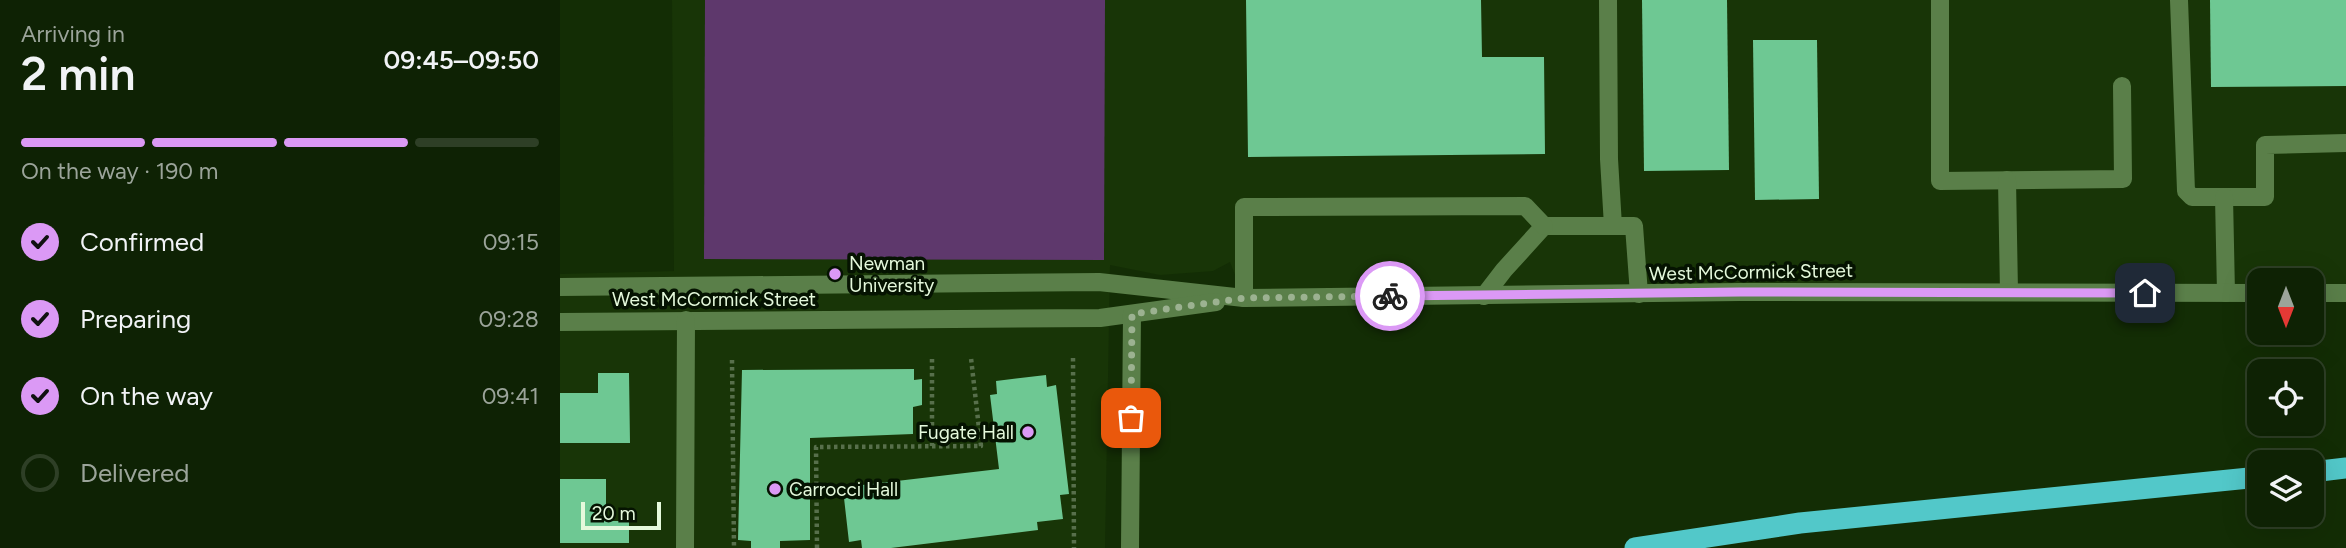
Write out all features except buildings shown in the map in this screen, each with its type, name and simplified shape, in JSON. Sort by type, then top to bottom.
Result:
[{"type":"highway","points":[[2324,471],[2346,468]]},
{"type":"highway","points":[[1635,548],[1800,523],[2247,478]]},
{"type":"street","points":[[1608,0],[1609,159],[1613,226]]},
{"type":"street","points":[[1940,0],[1940,181],[2123,179],[2122,86]]},
{"type":"street","points":[[2179,0],[2186,191],[2192,197],[2265,197],[2265,145],[2346,143]]},
{"type":"street","points":[[2007,180],[2009,292]]},
{"type":"street","points":[[2224,197],[2226,293]]},
{"type":"street","points":[[1244,298],[1244,207],[1525,206],[1544,226],[1634,226],[1639,294]]},
{"type":"street","points":[[1484,296],[1544,226]]},
{"type":"street","name":"West McCormick Street","points":[[560,287],[1099,282],[1244,298],[1740,292],[2247,293]]},
{"type":"street","points":[[2324,293],[2346,293]]},
{"type":"street","name":"West McCormick Street","points":[[560,322],[1100,318],[1244,298]]},
{"type":"street","points":[[1130,548],[1132,314]]},
{"type":"street","points":[[685,548],[686,320]]},
{"type":"path","points":[[817,548],[816,447],[981,446],[971,358]]},
{"type":"path","points":[[1073,358],[1074,548]]},
{"type":"path","points":[[932,359],[932,446]]},
{"type":"path","points":[[732,360],[734,548]]},
{"type":"shaded area","points":[[672,0],[2346,0],[2346,292],[2324,292],[2324,268],[2247,268],[2247,292],[1244,298],[1230,262],[1213,271],[1160,275],[1110,265],[1105,548],[560,548],[560,274],[674,271]]},
{"type":"shaded area","points":[[705,0],[1105,0],[1104,260],[704,259]]},
{"type":"way so far","points":[[1131,418],[1132,314],[1244,298],[1390,296]]},
{"type":"place","name":"Newman University","points":[[835,274]]},
{"type":"place","name":"Fugate Hall","points":[[1028,432]]},
{"type":"place","name":"Carrocci Hall","points":[[775,489]]},
{"type":"route","points":[[1390,296],[1740,292],[2145,293]]}]
